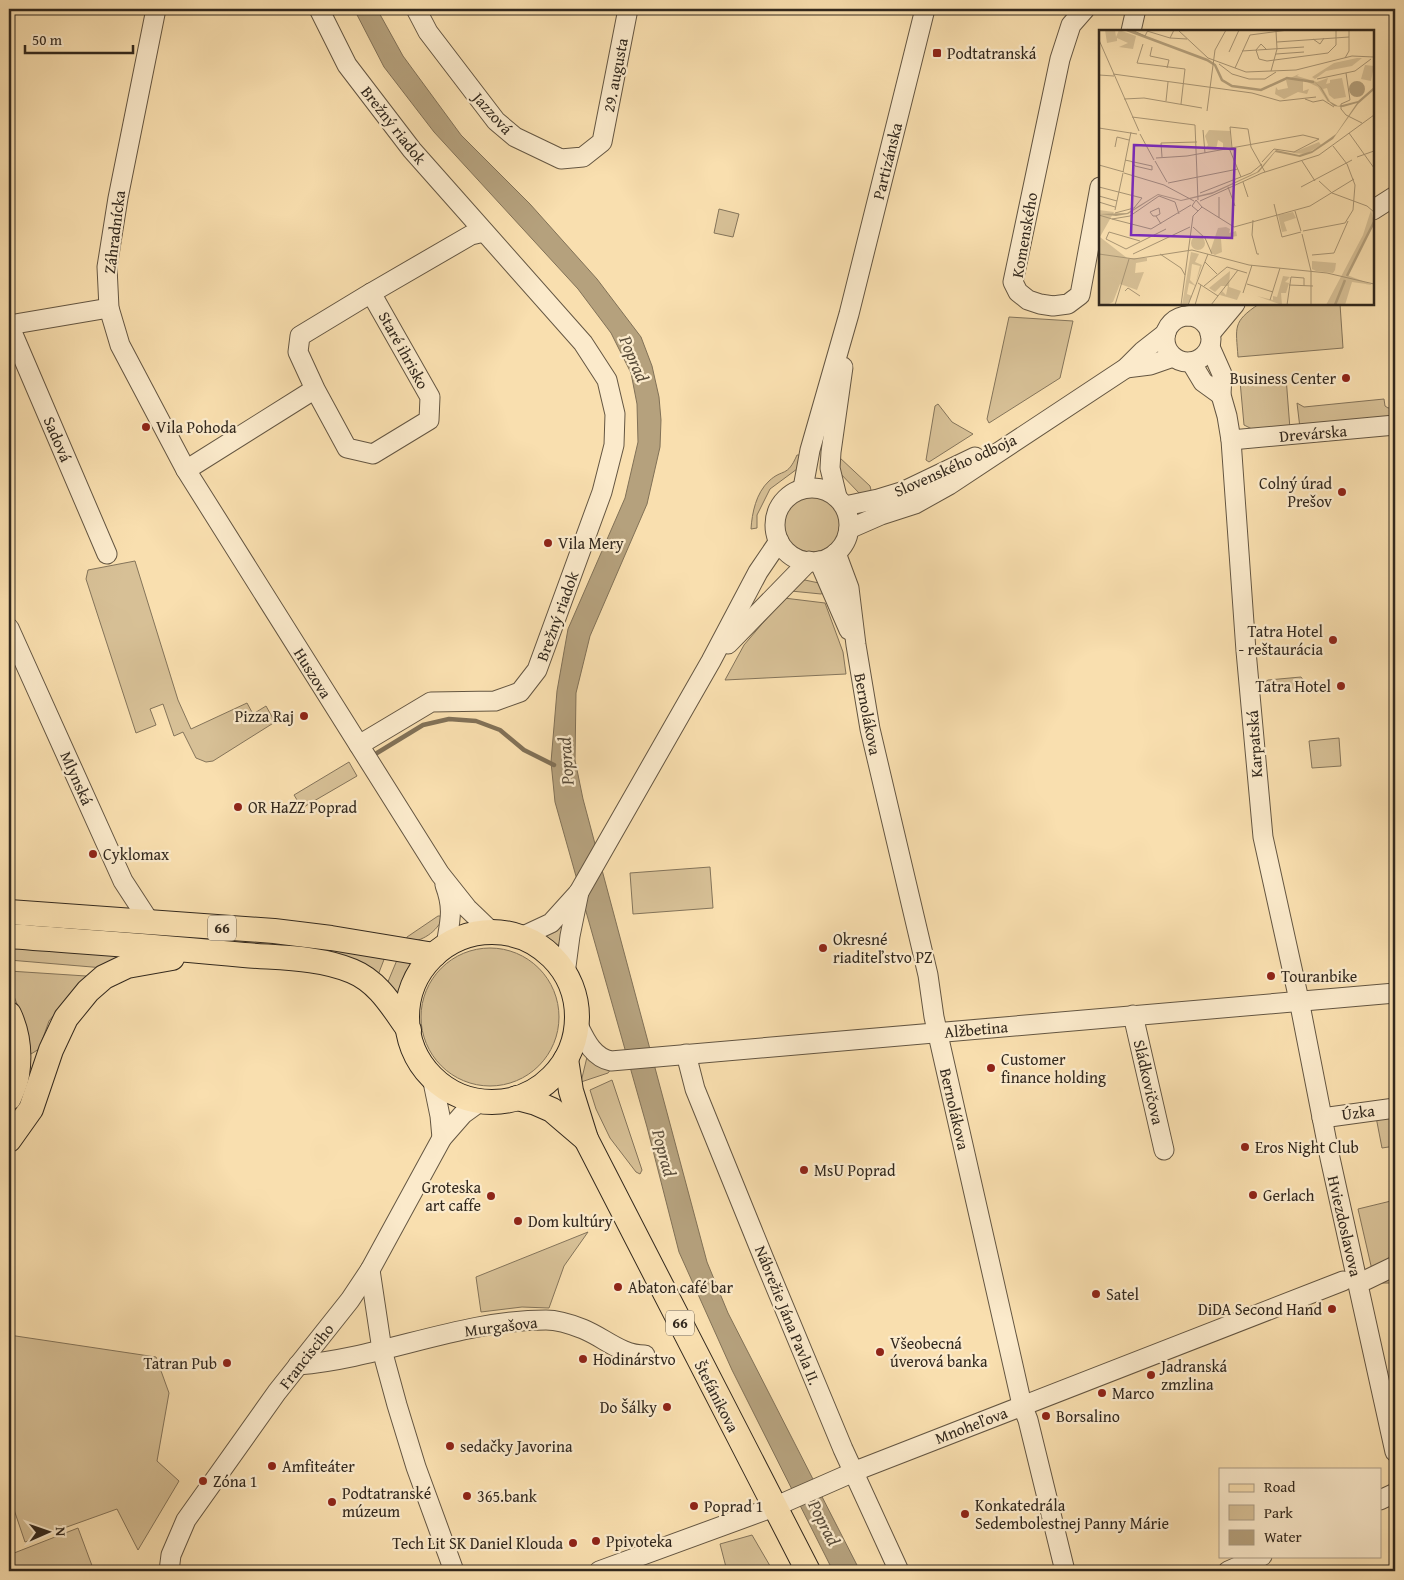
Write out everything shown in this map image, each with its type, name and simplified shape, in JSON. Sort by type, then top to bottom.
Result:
[{"type":"main road","name":"66","points":[[9,912],[151,924],[274,931],[440,950]]},
{"type":"main road","name":"66","points":[[492,932],[521,937],[546,952],[565,974],[574,998],[577,1023],[573,1041],[566,1059],[556,1072],[535,1090],[516,1098],[499,1101],[481,1101],[460,1095],[440,1084],[432,1077],[417,1055],[409,1030],[410,994],[417,977],[440,950],[461,938],[492,932]]},
{"type":"main road","name":"66","points":[[9,936],[220,952],[329,964],[354,971],[376,986],[387,998],[409,1030]]},
{"type":"main road","points":[[9,1140],[31,1109],[51,1050],[66,1018],[98,982],[127,966],[156,960],[220,952]]},
{"type":"main road","points":[[9,1014],[14,1024],[18,1047],[17,1077],[9,1098]]},
{"type":"main road","name":"Štefánikova","points":[[566,1059],[571,1091],[586,1139],[782,1503],[808,1571]]},
{"type":"main road","name":"Štefánikova","points":[[516,1098],[536,1103],[552,1110],[586,1139]]},
{"type":"street","name":"Záhradnícka","points":[[156,9],[118,198],[107,267],[109,308],[120,345],[186,470]]},
{"type":"street","name":"Brežný riadok","points":[[318,9],[347,65],[412,150],[583,343],[607,380],[615,414],[614,445],[602,492],[537,670],[520,692],[495,701],[431,702],[359,745]]},
{"type":"street","name":"Jazzová","points":[[416,9],[428,32],[496,121],[515,137],[561,159],[583,156],[602,142]]},
{"type":"street","name":"29. augusta","points":[[602,142],[628,9]]},
{"type":"street","name":"Partizánska","points":[[803,488],[810,450],[848,314],[925,9]]},
{"type":"street","name":"Komenského","points":[[1085,9],[1072,25],[1060,59],[1014,282],[1018,292],[1028,300],[1053,306],[1068,304],[1080,295],[1099,191]]},
{"type":"street","points":[[1131,30],[1136,9]]},
{"type":"street","points":[[1374,209],[1395,196]]},
{"type":"street","points":[[371,293],[471,235],[484,232]]},
{"type":"street","name":"Staré ihrisko","points":[[371,293],[430,397],[429,420],[372,454],[347,448],[315,389],[298,352],[300,336],[371,293]]},
{"type":"street","name":"Slovenského odboja","points":[[849,529],[881,515],[915,504],[948,486],[1126,368],[1143,351],[1166,333],[1174,321],[1205,312],[1217,305]]},
{"type":"street","points":[[1166,333],[1166,346],[1173,356],[1178,360],[1191,362],[1202,357],[1210,340],[1234,305]]},
{"type":"street","points":[[9,325],[109,308]]},
{"type":"street","name":"Partizánska","points":[[841,501],[830,468],[842,386],[848,314]]},
{"type":"street","points":[[1188,316],[1202,321],[1207,327],[1210,340]]},
{"type":"street","name":"Sadová","points":[[9,325],[107,554]]},
{"type":"street","name":"Karpatská","points":[[1210,340],[1222,374],[1221,395],[1231,440],[1262,837],[1299,1000]]},
{"type":"street","name":"Slovenského odboja","points":[[1126,368],[1150,365],[1173,356]]},
{"type":"street","points":[[1191,362],[1203,382],[1221,395]]},
{"type":"street","points":[[186,470],[315,389]]},
{"type":"street","name":"Drevárska","points":[[1231,440],[1395,425]]},
{"type":"street","name":"Slovenského odboja","points":[[841,501],[878,499],[904,491],[1035,429]]},
{"type":"street","name":"Huszova","points":[[186,470],[440,874],[467,908],[492,932]]},
{"type":"street","points":[[711,661],[814,561],[836,553],[845,543],[849,529],[849,517],[841,501],[828,491],[819,488],[803,488],[787,497],[779,509],[775,522],[779,541],[791,555],[814,561]]},
{"type":"street","points":[[521,937],[551,923],[579,892],[711,661],[758,572],[779,541]]},
{"type":"street","name":"Bernolákova","points":[[836,553],[850,588],[856,645],[870,729],[928,975],[937,1032],[1022,1405],[1028,1420],[1065,1571]]},
{"type":"street","name":"Bernolákova","points":[[814,561],[856,645]]},
{"type":"street","name":"Mlynská","points":[[9,628],[123,881],[151,924]]},
{"type":"street","name":"Huszova","points":[[440,874],[449,895],[452,910],[440,950]]},
{"type":"street","points":[[565,974],[579,892]]},
{"type":"street","name":"Alžbetina","points":[[577,1023],[589,1047],[601,1059],[611,1061],[1395,993]]},
{"type":"street","name":"Hviezdoslavova","points":[[1299,1000],[1322,1118],[1395,1452]]},
{"type":"street","name":"Sládkovičova","points":[[1133,1015],[1164,1150]]},
{"type":"street","name":"Nábrežie Jána Pavla II.","points":[[686,1054],[695,1089],[854,1472],[900,1571]]},
{"type":"street","points":[[432,1077],[440,1116],[442,1138]]},
{"type":"street","name":"Francisciho","points":[[169,1571],[171,1555],[186,1520],[262,1413],[350,1300],[370,1270],[442,1138],[463,1114],[481,1101]]},
{"type":"street","name":"Úzka","points":[[1322,1118],[1395,1108]]},
{"type":"street","points":[[1366,1280],[1395,1266]]},
{"type":"street","points":[[370,1270],[382,1350],[400,1415],[416,1467],[454,1571]]},
{"type":"street","name":"Mnoheľova","points":[[599,1571],[782,1503],[1022,1405],[1343,1281]]},
{"type":"street","name":"Murgašova","points":[[298,1365],[382,1350],[478,1326],[525,1320],[549,1320],[583,1329],[629,1354],[645,1355]]},
{"type":"street","points":[[1382,1499],[1395,1493]]},
{"type":"street","points":[[1228,1571],[1257,1558]]},
{"type":"green space","points":[[719,209],[739,214],[733,237],[714,233]]},
{"type":"green space","points":[[1258,305],[1340,305],[1343,348],[1238,357],[1238,326],[1250,310]]},
{"type":"green space","points":[[1009,317],[1073,321],[1060,378],[989,423],[987,419]]},
{"type":"green space","points":[[1286,377],[1290,429],[1256,431],[1244,425],[1240,381]]},
{"type":"green space","points":[[1384,399],[1385,406],[1388,408],[1395,407],[1395,419],[1300,428],[1297,403],[1304,407]]},
{"type":"green space","points":[[938,404],[952,422],[973,434],[929,462],[926,460],[935,406]]},
{"type":"green space","points":[[797,455],[802,455],[797,469],[770,489],[757,515],[757,528],[751,529],[754,510],[761,491],[769,481],[790,467]]},
{"type":"green space","points":[[839,457],[870,486],[872,494],[859,493],[838,471]]},
{"type":"green space","points":[[812,494],[828,499],[836,507],[841,523],[836,539],[828,547],[812,552],[796,547],[788,539],[783,523],[788,507],[796,499]]},
{"type":"green space","points":[[135,561],[178,700],[191,729],[247,703],[253,714],[266,706],[275,722],[213,761],[206,762],[196,758],[183,732],[174,736],[163,704],[150,709],[156,725],[136,733],[86,579],[88,570]]},
{"type":"green space","points":[[800,579],[819,583],[827,591],[821,594],[791,591]]},
{"type":"green space","points":[[784,598],[825,603],[843,652],[846,674],[725,680],[744,645]]},
{"type":"green space","points":[[1301,677],[1305,688],[1301,691],[1265,692],[1265,682],[1268,680]]},
{"type":"green space","points":[[1339,738],[1341,766],[1312,768],[1309,741]]},
{"type":"green space","points":[[349,762],[357,776],[302,808],[294,795]]},
{"type":"green space","points":[[710,867],[713,908],[633,914],[630,873]]},
{"type":"green space","points":[[438,916],[444,916],[433,931],[423,938],[405,943],[407,937]]},
{"type":"green space","points":[[9,920],[306,943],[385,957],[378,975],[9,928]]},
{"type":"green space","points":[[566,921],[556,953],[539,938]]},
{"type":"green space","points":[[9,944],[144,954],[104,968],[9,960]]},
{"type":"green space","points":[[490,948],[504,949],[517,953],[529,959],[539,968],[548,978],[554,990],[558,1003],[558,1031],[554,1044],[548,1056],[539,1066],[529,1075],[517,1081],[504,1085],[490,1086],[476,1085],[463,1081],[451,1075],[441,1066],[432,1056],[426,1044],[422,1031],[421,1017],[422,1003],[426,990],[432,978],[441,968],[451,959],[463,953],[476,949]]},
{"type":"green space","points":[[397,960],[414,962],[406,973],[398,1000],[387,984]]},
{"type":"green space","points":[[9,971],[86,976],[49,1021],[39,1049],[31,1054],[26,1028],[9,987]]},
{"type":"green space","points":[[587,1057],[611,1069],[608,1073],[581,1082]]},
{"type":"green space","points":[[612,1080],[642,1170],[640,1174],[636,1172],[610,1138],[596,1109],[590,1090]]},
{"type":"green space","points":[[1385,1116],[1395,1123],[1395,1146],[1382,1148],[1376,1117]]},
{"type":"green space","points":[[1395,1200],[1395,1283],[1375,1283],[1358,1209]]},
{"type":"green space","points":[[588,1232],[564,1266],[549,1308],[522,1307],[481,1312],[476,1277]]},
{"type":"green space","points":[[9,1335],[156,1357],[169,1393],[157,1461],[179,1481],[138,1550],[117,1509],[25,1542],[9,1495]]},
{"type":"green space","points":[[78,1528],[94,1571],[9,1571],[9,1555]]},
{"type":"green space","points":[[752,1535],[773,1571],[727,1571],[720,1544]]},
{"type":"water","name":"Poprad","points":[[354,9],[377,9],[403,56],[461,135],[530,204],[597,279],[641,337],[652,366],[659,397],[661,420],[660,447],[647,504],[590,636],[576,693],[575,760],[583,799],[707,1262],[728,1313],[860,1571],[833,1571],[732,1370],[679,1252],[647,1127],[555,802],[551,762],[557,691],[568,629],[625,498],[638,442],[637,404],[631,373],[611,333],[578,289],[434,132],[384,67]]},
{"type":"waterway","name":"Poprad","points":[[377,753],[423,725],[449,719],[476,721],[500,730],[524,750],[554,765]]},
{"type":"place","name":"Podtatranská","points":[[937,53]]},
{"type":"place","name":"Business Center","points":[[1346,378]]},
{"type":"place","name":"Vila Pohoda","points":[[146,427]]},
{"type":"place","name":"Colný úrad Prešov","points":[[1342,492]]},
{"type":"place","name":"Vila Mery","points":[[548,543]]},
{"type":"place","name":"Tatra Hotel - reštaurácia","points":[[1333,640]]},
{"type":"place","name":"Tatra Hotel","points":[[1341,686]]},
{"type":"place","name":"Pizza Raj","points":[[304,716]]},
{"type":"place","name":"OR HaZZ Poprad","points":[[238,807]]},
{"type":"place","name":"Cyklomax","points":[[93,854]]},
{"type":"place","name":"Okresné riaditeľstvo PZ","points":[[823,948]]},
{"type":"place","name":"Touranbike","points":[[1271,976]]},
{"type":"place","name":"Customer finance holding","points":[[991,1068]]},
{"type":"place","name":"Eros Night Club","points":[[1245,1147]]},
{"type":"place","name":"MsU Poprad","points":[[804,1170]]},
{"type":"place","name":"Gerlach","points":[[1253,1195]]},
{"type":"place","name":"Groteska art caffe","points":[[491,1196]]},
{"type":"place","name":"Dom kultúry","points":[[518,1221]]},
{"type":"place","name":"Abaton café bar","points":[[618,1287]]},
{"type":"place","name":"Satel","points":[[1096,1294]]},
{"type":"place","name":"DiDA Second Hand","points":[[1332,1309]]},
{"type":"place","name":"Všeobecná úverová banka","points":[[880,1352]]},
{"type":"place","name":"Hodinárstvo","points":[[583,1359]]},
{"type":"place","name":"Tatran Pub","points":[[227,1363]]},
{"type":"place","name":"Jadranská zmzlina","points":[[1151,1375]]},
{"type":"place","name":"Marco","points":[[1102,1393]]},
{"type":"place","name":"Do Šálky","points":[[667,1407]]},
{"type":"place","name":"Borsalino","points":[[1046,1416]]},
{"type":"place","name":"sedačky Javorina","points":[[450,1446]]},
{"type":"place","name":"Amfiteáter","points":[[272,1466]]},
{"type":"place","name":"Zóna 1","points":[[203,1481]]},
{"type":"place","name":"365.bank","points":[[467,1496]]},
{"type":"place","name":"Podtatranské múzeum","points":[[332,1502]]},
{"type":"place","name":"Poprad 1","points":[[694,1506]]},
{"type":"place","name":"Konkatedrála Sedembolestnej Panny Márie","points":[[965,1514]]},
{"type":"place","name":"Ppivoteka","points":[[596,1541]]},
{"type":"place","name":"Tech Lit SK Daniel Klouda","points":[[573,1543]]}]
